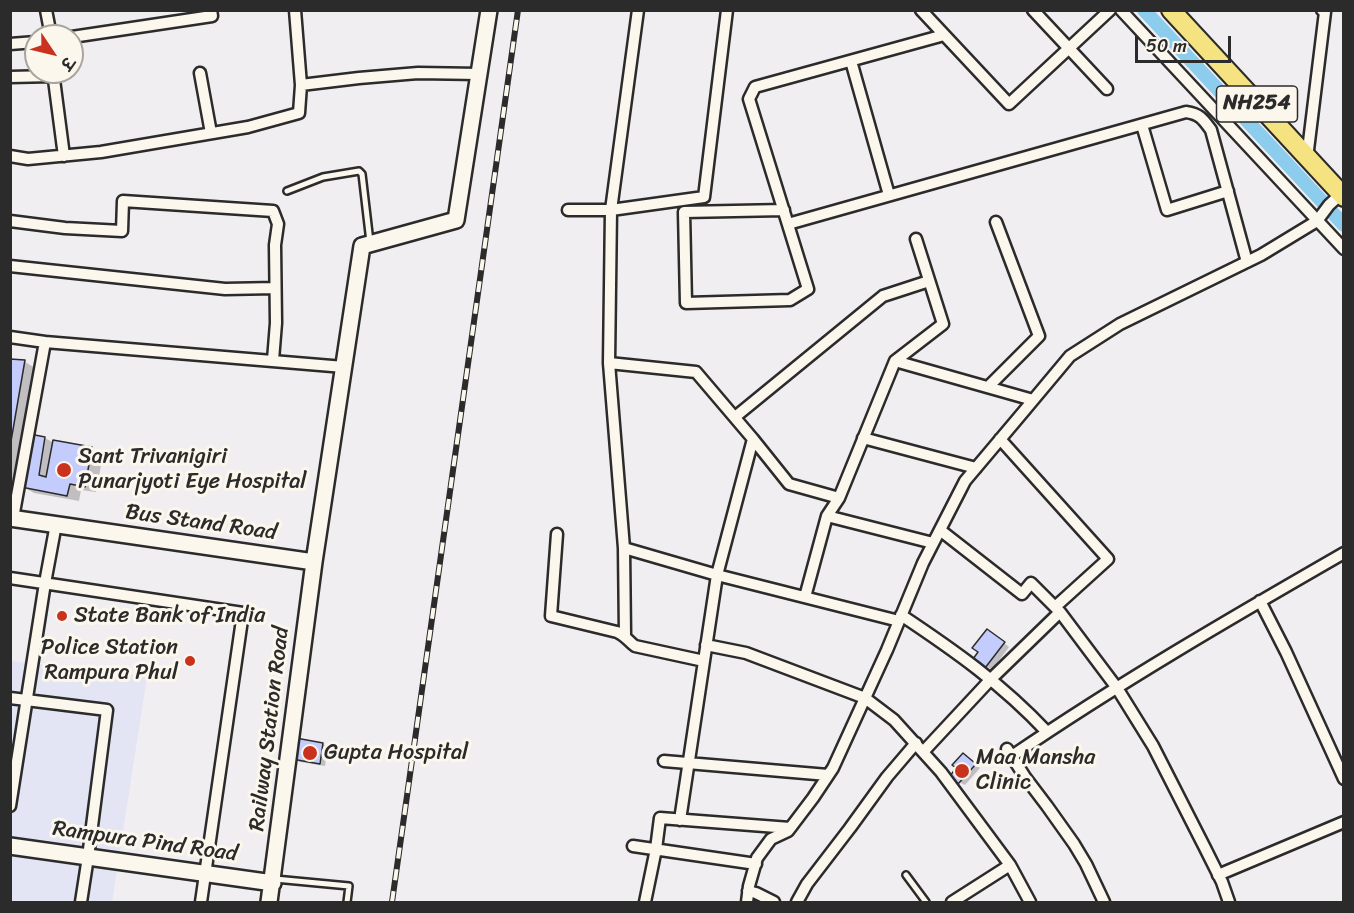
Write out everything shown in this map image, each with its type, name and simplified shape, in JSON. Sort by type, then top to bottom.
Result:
[{"type":"highway","name":"NH254","points":[[1171,10],[1307,158],[1338,199]]},
{"type":"street","points":[[84,35],[212,16],[211,10]]},
{"type":"street","points":[[10,156],[28,159],[101,152],[248,127],[299,113],[301,85],[296,10]]},
{"type":"street","points":[[371,244],[456,220],[489,10]]},
{"type":"street","points":[[638,10],[611,210],[609,363],[624,548],[625,636],[635,646],[704,661]]},
{"type":"street","points":[[568,210],[611,210],[704,197],[727,10]]},
{"type":"street","points":[[921,10],[1009,104],[1110,10]]},
{"type":"street","points":[[1033,10],[1107,89]]},
{"type":"street","points":[[1121,10],[1344,249]]},
{"type":"street","points":[[1307,158],[1325,12],[1322,10]]},
{"type":"street","points":[[784,210],[684,212],[686,303],[790,300],[808,289],[784,210],[749,99],[755,87],[944,35]]},
{"type":"street","points":[[851,60],[890,195]]},
{"type":"street","points":[[200,73],[211,133]]},
{"type":"street","points":[[301,85],[418,74],[478,74]]},
{"type":"street","points":[[54,84],[64,156]]},
{"type":"street","points":[[788,224],[1186,112],[1195,113],[1201,117],[1211,129],[1247,262]]},
{"type":"street","points":[[1142,124],[1167,210],[1228,191]]},
{"type":"street","points":[[747,903],[757,858],[771,839],[788,831],[833,768],[933,543],[965,481],[1000,439],[1070,356],[1120,324],[1247,262],[1318,220],[1338,199]]},
{"type":"street","points":[[10,221],[65,228],[122,231],[123,201],[273,211],[278,224],[274,245],[276,323],[273,360]]},
{"type":"street","points":[[988,387],[1040,336],[996,222]]},
{"type":"street","points":[[805,597],[827,516],[839,498],[895,361],[943,324],[915,239]]},
{"type":"street","name":"Railway Station Road","points":[[269,903],[276,888],[314,562],[362,246],[371,244]]},
{"type":"street","points":[[10,266],[225,289],[275,288]]},
{"type":"street","points":[[735,417],[883,296],[929,281]]},
{"type":"street","points":[[10,338],[344,367]]},
{"type":"street","points":[[12,518],[45,342]]},
{"type":"street","points":[[895,361],[1033,400]]},
{"type":"street","points":[[609,363],[696,372],[789,484],[839,498]]},
{"type":"street","points":[[863,438],[976,468]]},
{"type":"street","points":[[680,820],[717,575],[753,439]]},
{"type":"street","points":[[797,903],[807,884],[887,777],[991,679],[1108,559],[1000,439]]},
{"type":"street","points":[[827,516],[933,543]]},
{"type":"street","name":"Bus Stand Road","points":[[12,518],[314,562]]},
{"type":"street","points":[[10,806],[56,524]]},
{"type":"street","points":[[940,530],[1022,594],[1031,583],[1057,610],[1117,688],[1153,746],[1190,816],[1229,903]]},
{"type":"street","points":[[557,534],[550,616],[617,632],[625,636]]},
{"type":"street","points":[[624,548],[717,575],[900,618],[950,648],[991,679],[1047,732]]},
{"type":"street","points":[[1104,903],[1074,844],[1024,777],[1009,752],[1047,732],[1260,601],[1344,553]]},
{"type":"street","points":[[10,578],[243,613],[201,903]]},
{"type":"street","points":[[1260,601],[1344,779]]},
{"type":"street","points":[[706,645],[746,653],[865,698],[894,720],[941,772],[1010,865],[1030,903]]},
{"type":"street","points":[[10,698],[107,710],[81,903]]},
{"type":"street","points":[[664,761],[828,775]]},
{"type":"street","points":[[645,903],[660,818],[790,828]]},
{"type":"street","points":[[1218,875],[1344,822]]},
{"type":"street","name":"Rampura Pind Road","points":[[10,846],[205,874],[276,888]]},
{"type":"street","points":[[633,846],[756,864]]},
{"type":"street","points":[[952,903],[1010,865]]},
{"type":"street","points":[[748,891],[774,903]]},
{"type":"lane","points":[[287,191],[323,177],[359,171],[362,174],[371,244]]},
{"type":"lane","points":[[906,875],[926,903]]},
{"type":"lane","points":[[276,888],[349,886],[347,903]]},
{"type":"shaded area","points":[[11,661],[147,677],[112,902],[11,902]]},
{"type":"building","points":[[10,359],[25,360],[10,447]]},
{"type":"building","points":[[30,434],[45,437],[39,475],[46,477],[53,440],[92,447],[85,487],[70,484],[67,496],[21,487]]},
{"type":"building","points":[[987,629],[1005,642],[985,668],[973,659],[978,652],[972,648]]},
{"type":"building","points":[[296,738],[323,743],[320,764],[292,759]]},
{"type":"building","points":[[963,753],[976,764],[958,784],[950,776],[956,768],[952,765]]},
{"type":"waterway","points":[[1144,10],[1344,225]]},
{"type":"railway","points":[[392,902],[518,10]]},
{"type":"place","name":"Sant Trivanigiri Punarjyoti Eye Hospital","points":[[64,470]]},
{"type":"place","name":"State Bank of India","points":[[62,616]]},
{"type":"place","name":"Police Station Rampura Phul","points":[[190,661]]},
{"type":"place","name":"Gupta Hospital","points":[[310,753]]},
{"type":"place","name":"Maa Mansha Clinic","points":[[962,771]]}]
